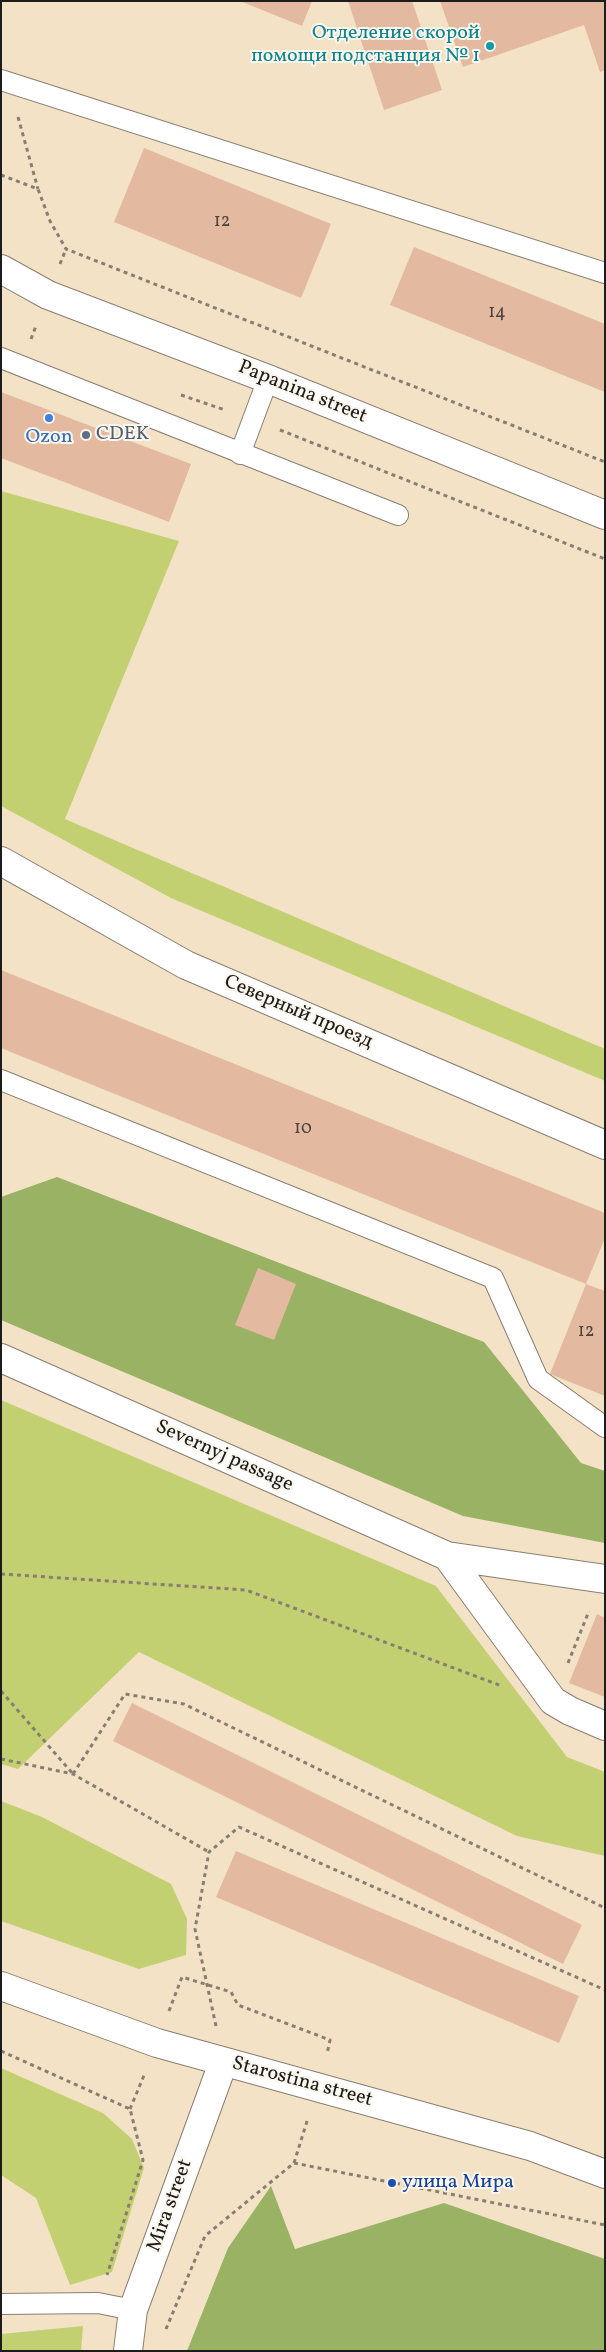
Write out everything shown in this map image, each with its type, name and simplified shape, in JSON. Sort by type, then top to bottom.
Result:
[{"type":"street","name":"Papanina street","points":[[1,269],[48,295],[268,379],[605,515]]},
{"type":"street","name":"Северный проезд","points":[[1,861],[186,965],[605,1145]]},
{"type":"street","name":"Severnyj passage","points":[[1,1358],[447,1556],[605,1579]]},
{"type":"street","name":"Severnyj passage","points":[[447,1556],[553,1701],[570,1711],[605,1726]]},
{"type":"street","name":"Starostina street","points":[[1,1986],[157,2043],[530,2146],[605,2174]]},
{"type":"street","name":"Mira street","points":[[128,2351],[133,2310],[224,2063]]},
{"type":"lane","points":[[5,81],[605,273]]},
{"type":"lane","points":[[1,358],[398,515]]},
{"type":"lane","points":[[240,454],[268,379]]},
{"type":"lane","points":[[1,1080],[492,1278],[538,1379],[605,1426]]},
{"type":"lane","points":[[2,2299],[98,2303],[133,2310]]},
{"type":"path","points":[[5,81],[38,189],[50,221],[66,249],[605,462]]},
{"type":"path","points":[[1,175],[38,189]]},
{"type":"path","points":[[30,341],[39,345]]},
{"type":"path","points":[[178,394],[253,420],[605,559]]},
{"type":"path","points":[[1,1574],[246,1590],[505,1687]]},
{"type":"path","points":[[571,1654],[585,1618]]},
{"type":"path","points":[[1,1690],[73,1774]]},
{"type":"path","points":[[73,1774],[125,1694],[184,1704],[605,1908]]},
{"type":"path","points":[[1,1759],[73,1774],[209,1852]]},
{"type":"path","points":[[224,2063],[195,1929],[209,1852],[238,1827],[605,1990]]},
{"type":"path","points":[[1,2051],[130,2109],[142,2160],[98,2303]]},
{"type":"path","points":[[165,2333],[205,2236],[294,2163],[605,2225]]},
{"type":"green space","points":[[1,491],[179,541],[65,819],[605,1049],[605,1081],[171,898],[1,806]]},
{"type":"green space","points":[[57,1177],[484,1342],[581,1463],[605,1471],[605,1543],[463,1516],[1,1320],[1,1197]]},
{"type":"green space","points":[[1,1400],[436,1586],[567,1757],[605,1772],[605,1856],[517,1836],[139,1652],[18,1769],[1,1764]]},
{"type":"green space","points":[[1,1801],[42,1817],[171,1884],[187,1919],[186,1955],[139,1969],[1,1921]]},
{"type":"green space","points":[[1,2068],[103,2113],[132,2139],[144,2168],[112,2272],[70,2285],[36,2198],[1,2175]]},
{"type":"green space","points":[[271,2186],[295,2249],[444,2203],[605,2259],[605,2351],[187,2351],[228,2248]]},
{"type":"green space","points":[[83,2326],[81,2351],[1,2351],[1,2334]]},
{"type":"building","points":[[240,1],[312,1],[302,26]]},
{"type":"building","points":[[348,1],[412,1],[442,90],[384,110]]},
{"type":"building","name":"Отделение скорой помощи подстанция № 1","points":[[440,1],[605,1],[605,70],[600,72],[584,25],[463,67]]},
{"type":"building","points":[[144,148],[331,224],[301,298],[114,222]]},
{"type":"building","points":[[414,247],[605,324],[605,392],[390,305]]},
{"type":"building","points":[[1,392],[191,464],[169,522],[1,458]]},
{"type":"building","points":[[1,970],[605,1213],[605,1238],[586,1284],[1,1048]]},
{"type":"building","points":[[258,1268],[296,1284],[274,1340],[235,1325]]},
{"type":"building","points":[[586,1284],[605,1291],[605,1396],[550,1374]]},
{"type":"building","points":[[597,1614],[605,1618],[605,1697],[569,1683]]},
{"type":"building","points":[[132,1703],[582,1925],[563,1964],[113,1741]]},
{"type":"building","points":[[236,1851],[579,1996],[559,2043],[216,1897]]},
{"type":"place","name":"Отделение скорой помощи подстанция № 1","points":[[490,46]]},
{"type":"place","name":"Ozon","points":[[49,418]]},
{"type":"place","name":"CDEK","points":[[86,435]]},
{"type":"place","name":"улица Мира","points":[[392,2183]]}]
